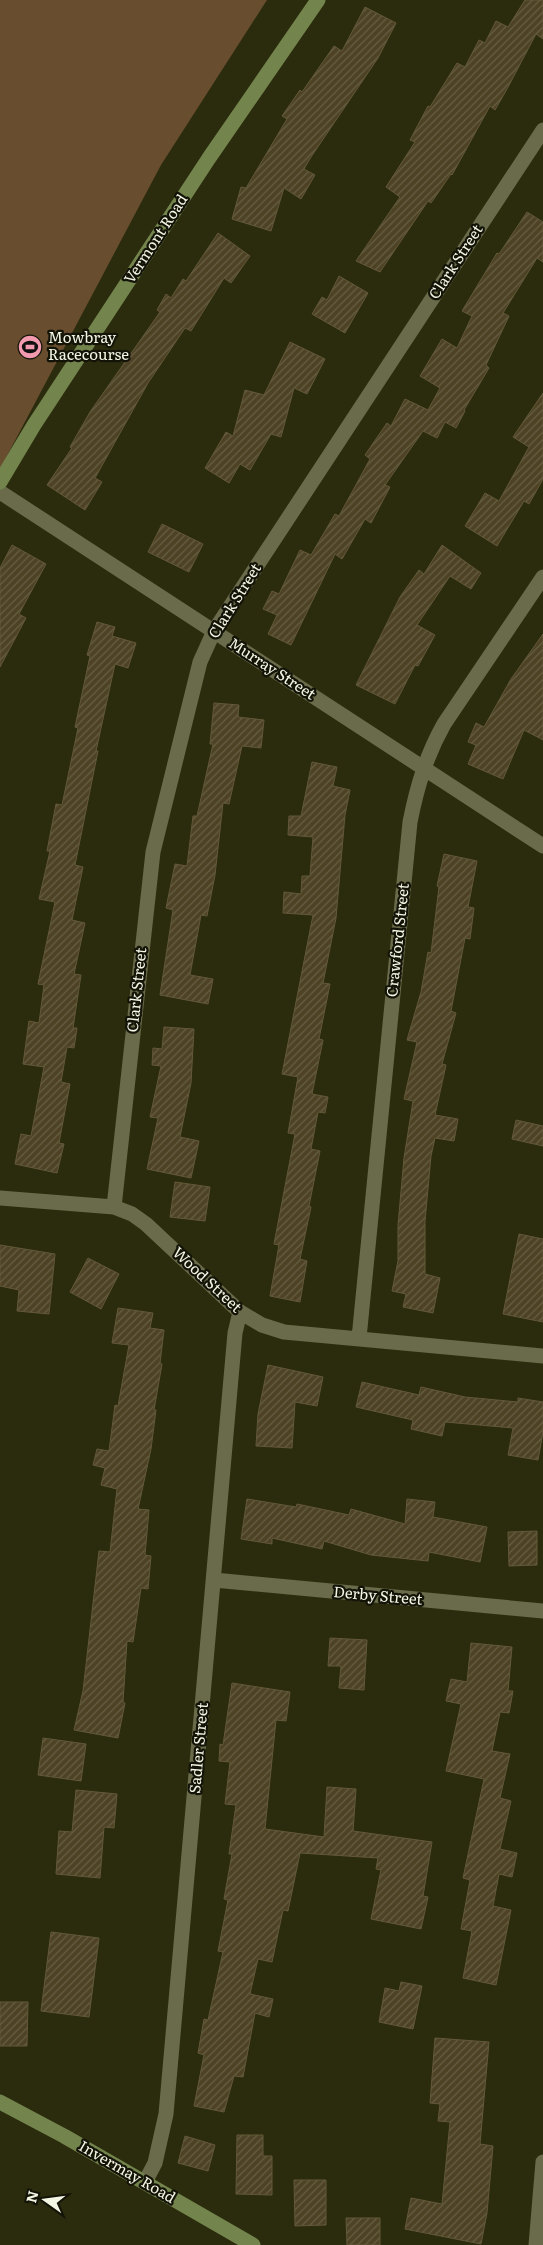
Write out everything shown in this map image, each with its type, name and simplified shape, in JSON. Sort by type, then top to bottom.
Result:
[{"type":"street","name":"Vermont Road","points":[[0,482],[40,417],[209,158],[318,0]]},
{"type":"street","name":"Clark Street","points":[[114,1207],[153,852],[200,662],[214,631],[543,130]]},
{"type":"street","name":"Murray Street","points":[[0,492],[543,846]]},
{"type":"street","name":"Crawford Street","points":[[359,1338],[410,822],[423,769],[432,746],[444,724],[543,577]]},
{"type":"street","name":"Wood Street","points":[[0,1198],[114,1207],[146,1224],[240,1312],[262,1325],[284,1332],[543,1356]]},
{"type":"street","name":"Sadler Street","points":[[145,2182],[156,2163],[166,2114],[214,1580],[234,1333],[240,1312]]},
{"type":"street","name":"Derby Street","points":[[214,1580],[543,1611]]},
{"type":"street","name":"Invermay Road","points":[[0,2102],[145,2182],[253,2245]]},
{"type":"street","points":[[536,2245],[543,2162]]},
{"type":"shaded area","name":"Mowbray Racecourse","points":[[0,0],[267,0],[161,165],[0,469]]},
{"type":"building","points":[[525,0],[543,0],[543,39],[536,34],[495,110],[490,106],[452,175],[431,203],[428,201],[380,272],[356,261],[400,197],[386,187],[415,142],[410,140],[428,106],[430,107],[457,63],[465,67],[479,40],[485,43],[496,21],[508,27]]},
{"type":"building","points":[[365,7],[396,23],[378,58],[304,169],[315,175],[301,199],[284,188],[271,231],[232,219],[241,187],[246,188],[287,119],[282,116],[300,90],[302,92],[334,46],[342,51]]},
{"type":"building","points":[[527,212],[543,222],[543,262],[537,258],[503,313],[509,316],[486,365],[489,368],[464,410],[456,428],[445,422],[437,438],[423,431],[385,485],[390,487],[371,523],[365,519],[342,559],[335,554],[291,645],[268,634],[277,615],[263,609],[272,591],[279,594],[300,550],[311,555],[335,514],[339,516],[370,459],[365,455],[387,423],[391,426],[405,399],[428,410],[440,388],[420,376],[442,339],[457,348],[472,316],[462,311],[497,253],[499,254]]},
{"type":"building","points":[[218,233],[250,256],[231,283],[224,278],[191,331],[185,328],[148,383],[95,478],[102,482],[85,510],[47,485],[72,448],[70,447],[90,412],[160,312],[157,310],[166,294],[171,298],[183,279],[186,281]]},
{"type":"building","points":[[339,276],[368,293],[345,333],[312,314],[322,297],[327,300]]},
{"type":"building","points":[[290,342],[325,359],[307,394],[294,388],[281,437],[271,434],[250,470],[240,464],[229,483],[205,468],[226,432],[233,436],[245,390],[264,395]]},
{"type":"building","points":[[543,393],[543,479],[529,504],[524,501],[497,546],[465,526],[485,493],[499,501],[529,447],[513,437]]},
{"type":"building","points":[[162,524],[203,544],[189,572],[148,552]]},
{"type":"building","points":[[12,545],[46,564],[19,614],[26,618],[0,667],[0,568]]},
{"type":"building","points":[[442,545],[481,573],[471,589],[450,576],[417,625],[435,635],[418,666],[415,665],[395,704],[356,685],[400,597],[419,570],[424,574]]},
{"type":"building","points":[[97,622],[115,627],[112,636],[136,643],[128,668],[115,664],[96,751],[98,751],[75,865],[83,867],[72,920],[85,923],[74,974],[81,975],[73,1028],[77,1028],[74,1048],[67,1047],[61,1082],[70,1084],[59,1143],[64,1144],[57,1173],[15,1164],[21,1134],[31,1136],[44,1067],[23,1064],[29,1021],[39,1023],[44,985],[38,984],[55,902],[39,899],[50,851],[47,851],[56,804],[62,805],[78,728],[75,727],[90,656],[87,655]]},
{"type":"building","points":[[543,634],[543,740],[524,730],[503,779],[468,764],[476,745],[468,742],[476,723],[484,727],[511,679]]},
{"type":"building","points":[[214,703],[239,705],[238,717],[264,720],[261,748],[242,746],[229,804],[223,803],[215,875],[207,916],[201,915],[190,975],[213,979],[208,1004],[160,995],[173,910],[166,908],[175,864],[187,866],[193,816],[197,816],[213,744],[210,744]]},
{"type":"building","points":[[312,762],[337,767],[333,786],[350,790],[345,815],[336,918],[323,983],[330,984],[319,1039],[323,1040],[312,1094],[328,1097],[325,1113],[318,1112],[311,1149],[320,1151],[300,1259],[307,1261],[300,1302],[270,1296],[279,1245],[274,1244],[295,1134],[288,1133],[298,1077],[282,1074],[313,915],[283,913],[284,892],[301,894],[302,876],[310,876],[313,837],[288,835],[289,816],[301,816]]},
{"type":"building","points":[[444,854],[477,861],[468,907],[474,908],[470,939],[465,938],[451,1011],[456,1013],[442,1064],[446,1065],[435,1115],[458,1119],[454,1141],[435,1138],[431,1156],[425,1221],[425,1274],[440,1278],[433,1313],[403,1307],[406,1294],[392,1291],[398,1261],[398,1225],[404,1158],[413,1101],[404,1099],[417,1042],[407,1040],[421,992],[428,952],[431,953],[439,887],[437,886]]},
{"type":"building","points":[[164,1027],[194,1029],[191,1083],[180,1137],[199,1141],[191,1178],[147,1169],[158,1118],[150,1117],[161,1066],[152,1065],[153,1048],[162,1049]]},
{"type":"building","points":[[516,1120],[543,1126],[543,1146],[512,1139]]},
{"type":"building","points":[[175,1182],[210,1187],[205,1221],[170,1217]]},
{"type":"building","points":[[519,1234],[543,1239],[543,1322],[503,1314]]},
{"type":"building","points":[[0,1245],[55,1254],[49,1314],[17,1311],[19,1290],[0,1286]]},
{"type":"building","points":[[88,1258],[119,1274],[101,1309],[70,1292]]},
{"type":"building","points":[[118,1308],[153,1313],[150,1328],[164,1330],[160,1363],[162,1364],[154,1410],[156,1410],[151,1449],[138,1509],[149,1510],[145,1555],[151,1556],[148,1589],[141,1588],[133,1642],[127,1641],[123,1702],[125,1703],[118,1738],[74,1730],[83,1691],[99,1551],[110,1552],[117,1489],[101,1485],[105,1468],[93,1465],[97,1449],[109,1451],[115,1405],[118,1406],[129,1345],[112,1343]]},
{"type":"building","points":[[268,1365],[323,1377],[317,1406],[295,1402],[292,1448],[256,1446],[258,1414]]},
{"type":"building","points":[[362,1382],[419,1395],[421,1387],[465,1397],[518,1402],[518,1398],[543,1402],[543,1432],[538,1460],[508,1455],[513,1428],[445,1422],[442,1436],[411,1429],[413,1420],[356,1407]]},
{"type":"building","points":[[247,1499],[296,1507],[297,1504],[349,1515],[351,1509],[405,1524],[407,1499],[435,1502],[433,1517],[487,1527],[480,1562],[429,1552],[428,1561],[371,1555],[324,1541],[322,1549],[272,1538],[272,1544],[241,1539]]},
{"type":"building","points":[[537,1531],[537,1565],[509,1566],[508,1532]]},
{"type":"building","points":[[330,1638],[367,1640],[364,1690],[339,1688],[341,1666],[328,1666]]},
{"type":"building","points":[[471,1643],[512,1647],[508,1691],[513,1691],[509,1713],[500,1712],[492,1751],[510,1754],[500,1798],[511,1801],[500,1849],[517,1853],[512,1877],[499,1874],[493,1906],[511,1910],[496,1985],[463,1978],[472,1931],[461,1929],[470,1880],[463,1878],[484,1779],[446,1771],[461,1704],[446,1701],[451,1679],[467,1682]]},
{"type":"building","points":[[232,1683],[290,1692],[286,1721],[276,1720],[265,1829],[324,1837],[327,1787],[356,1789],[353,1831],[432,1842],[423,1896],[428,1897],[421,1929],[371,1919],[381,1870],[376,1869],[378,1858],[300,1853],[288,1911],[283,1910],[272,1962],[258,1959],[250,1994],[273,1999],[269,2017],[255,2013],[243,2077],[234,2076],[224,2112],[194,2106],[204,2055],[198,2053],[204,2019],[208,2020],[223,1952],[218,1951],[228,1900],[224,1899],[232,1854],[229,1854],[236,1805],[225,1804],[230,1762],[219,1761],[220,1744],[223,1745]]},
{"type":"building","points":[[43,1738],[86,1744],[81,1781],[38,1775]]},
{"type":"building","points":[[76,1790],[117,1794],[114,1828],[104,1827],[100,1878],[56,1874],[59,1831],[72,1832]]},
{"type":"building","points":[[51,1932],[99,1938],[89,2017],[41,2011]]},
{"type":"building","points":[[401,1982],[422,1986],[413,2029],[379,2022],[385,1988],[399,1991]]},
{"type":"building","points":[[0,2002],[28,2002],[27,2046],[0,2046]]},
{"type":"building","points":[[435,2038],[489,2042],[480,2144],[493,2146],[487,2213],[481,2244],[405,2229],[411,2198],[442,2204],[450,2122],[438,2121],[440,2104],[430,2103]]},
{"type":"building","points":[[237,2135],[263,2135],[263,2156],[272,2156],[272,2195],[236,2194]]},
{"type":"building","points":[[185,2136],[215,2145],[208,2171],[178,2163]]},
{"type":"building","points":[[294,2180],[326,2180],[326,2225],[295,2226]]},
{"type":"building","points":[[346,2218],[380,2218],[380,2245],[347,2245]]},
{"type":"place","name":"Mowbray Racecourse","points":[[30,347]]}]
